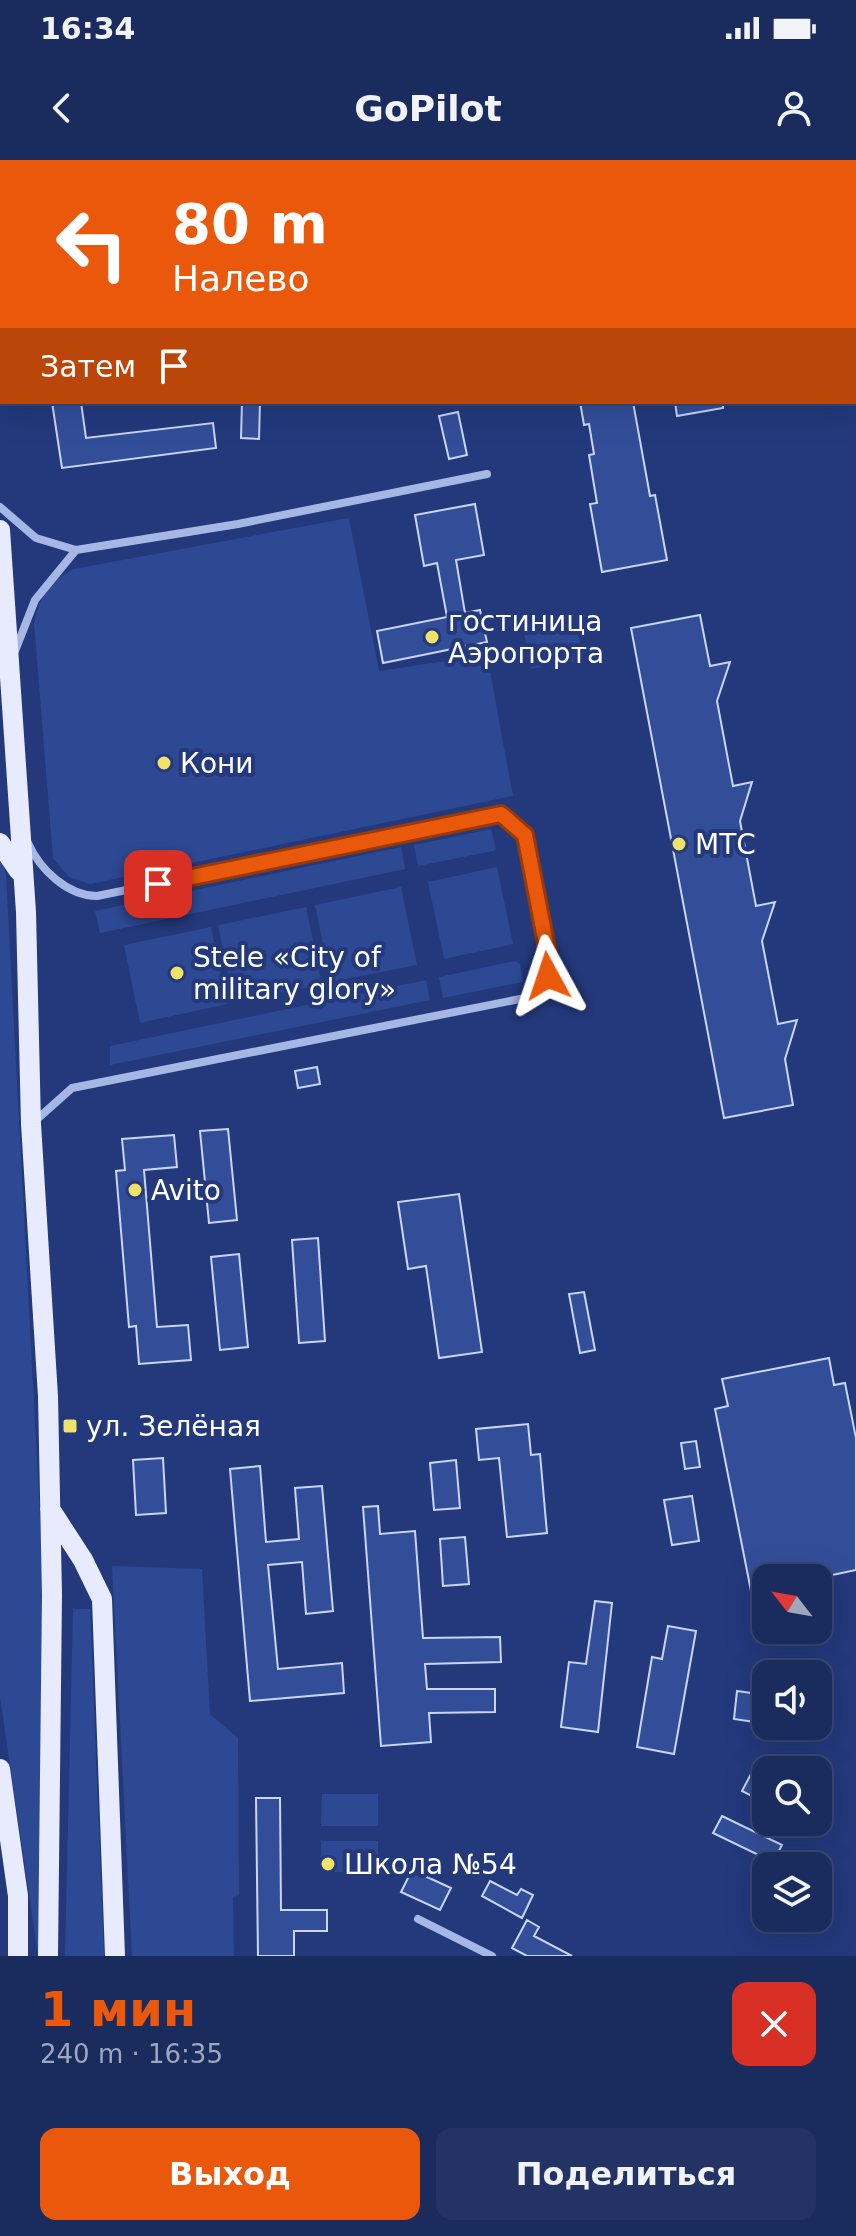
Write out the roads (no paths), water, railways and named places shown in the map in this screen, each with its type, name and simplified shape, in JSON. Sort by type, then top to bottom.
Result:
[{"type":"main road","points":[[0,530],[19,820],[31,1124],[48,1396],[48,1956]]},
{"type":"main road","points":[[0,800],[16,780]]},
{"type":"main road","points":[[0,843],[22,879]]},
{"type":"main road","points":[[50,1509],[83,1560],[102,1599],[115,1956]]},
{"type":"main road","points":[[0,1769],[18,1896],[18,1956]]},
{"type":"street","points":[[0,507],[36,538],[76,550],[238,524],[487,474]]},
{"type":"street","points":[[9,666],[35,600],[76,550]]},
{"type":"street","points":[[19,820],[31,850],[54,877],[71,891],[97,896],[501,814],[525,835],[550,964],[543,988],[535,996],[72,1088],[31,1124]]},
{"type":"street","points":[[418,1919],[492,1956]]},
{"type":"place","name":"гостиница Аэропорта","points":[[432,637]]},
{"type":"place","name":"Кони","points":[[164,763]]},
{"type":"place","name":"МТС","points":[[679,844]]},
{"type":"place","name":"Stele «Сity of military glory»","points":[[177,973]]},
{"type":"place","name":"Avito","points":[[135,1190]]},
{"type":"place","name":"ул. Зелёная","points":[[70,1426]]},
{"type":"place","name":"Школа №54","points":[[328,1864]]}]
